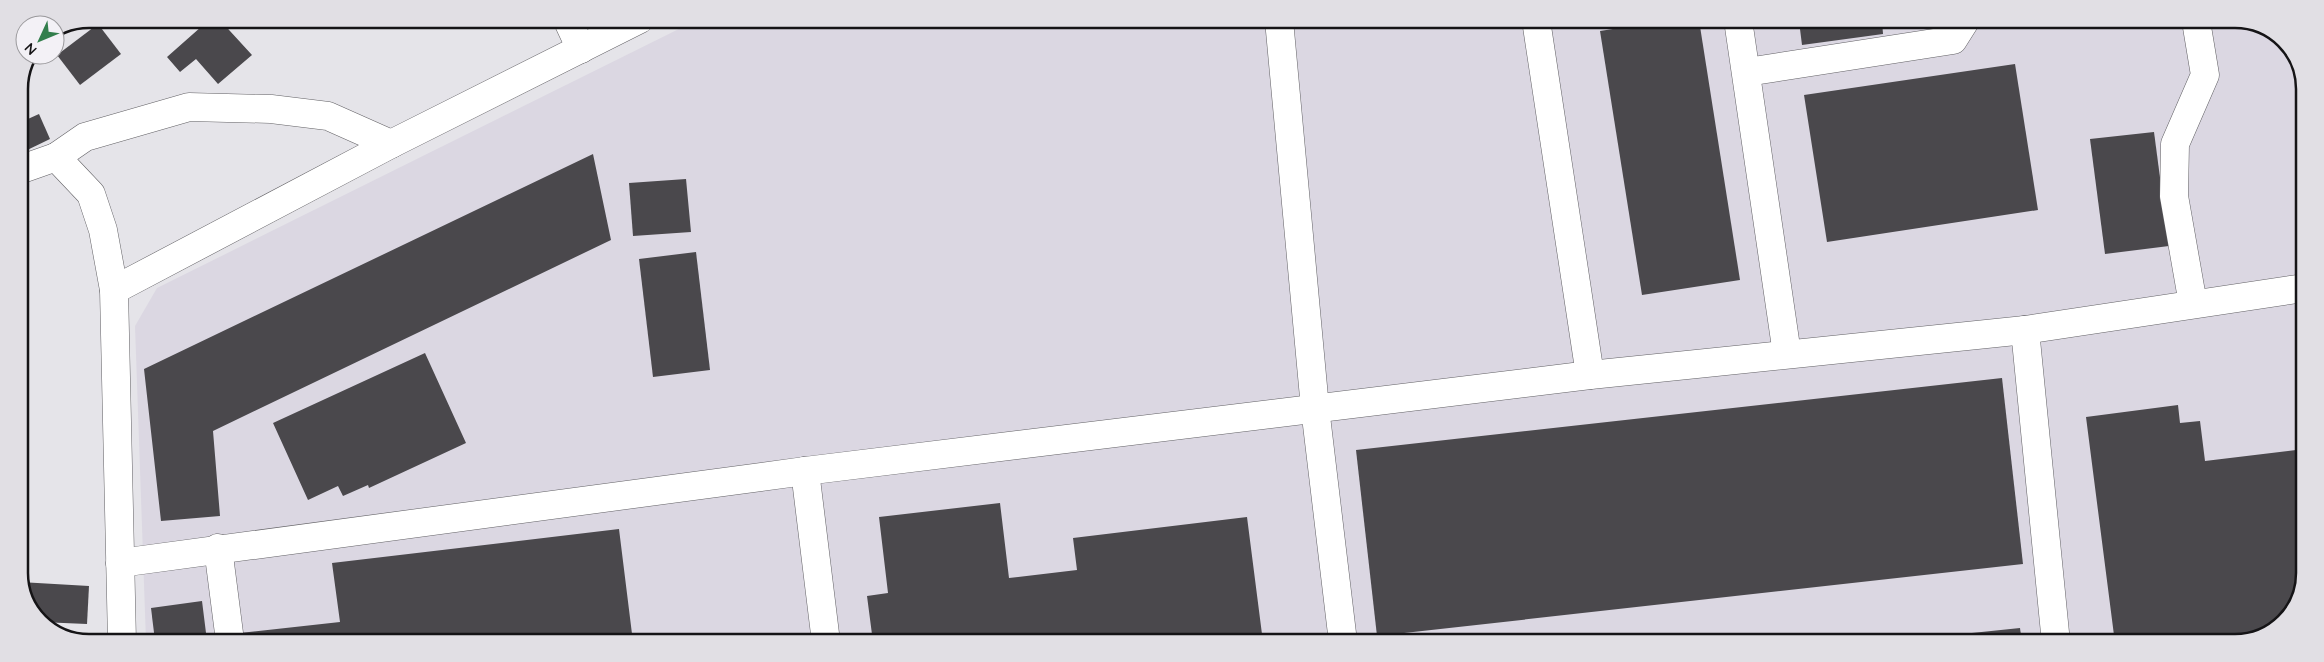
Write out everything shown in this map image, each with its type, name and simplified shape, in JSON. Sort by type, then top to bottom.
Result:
[{"type":"street","points":[[572,28],[581,49]]},
{"type":"street","points":[[114,290],[391,144],[622,28]]},
{"type":"street","points":[[1280,28],[1315,408],[1342,634]]},
{"type":"street","points":[[1537,28],[1590,374]]},
{"type":"street","points":[[1739,28],[1788,354]]},
{"type":"street","points":[[1747,72],[1953,40],[1961,28]]},
{"type":"street","points":[[2193,304],[2174,196],[2175,144],[2205,75],[2197,28]]},
{"type":"street","points":[[28,167],[56,157],[85,137],[189,107],[271,109],[328,116],[391,144]]},
{"type":"street","points":[[56,157],[91,194],[103,230],[114,290],[122,634]]},
{"type":"street","points":[[120,563],[218,548],[805,471],[1590,374],[2025,330],[2296,289]]},
{"type":"street","points":[[2025,330],[2055,634]]},
{"type":"street","points":[[805,471],[825,634]]},
{"type":"street","points":[[218,548],[229,634]]},
{"type":"shaded area","points":[[681,28],[2244,28],[2259,32],[2279,45],[2290,61],[2296,84],[2296,582],[2292,597],[2279,617],[2263,628],[2244,634],[146,634],[135,326],[157,288]]},
{"type":"building","points":[[93,28],[101,28],[121,54],[80,85],[65,65],[65,49]]},
{"type":"building","points":[[200,28],[227,28],[252,55],[218,84],[196,59],[180,72],[167,57]]},
{"type":"building","points":[[1619,28],[1700,28],[1740,280],[1642,295],[1600,31]]},
{"type":"building","points":[[1800,28],[1883,28],[1883,34],[1802,45]]},
{"type":"building","points":[[2015,64],[2038,210],[1827,242],[1804,95]]},
{"type":"building","points":[[39,114],[50,139],[28,150],[28,119]]},
{"type":"building","points":[[2154,132],[2169,246],[2105,254],[2090,139]]},
{"type":"building","points":[[593,154],[611,240],[213,431],[220,516],[161,521],[144,369]]},
{"type":"building","points":[[686,179],[691,232],[633,236],[629,183]]},
{"type":"building","points":[[696,252],[710,370],[653,377],[639,259]]},
{"type":"building","points":[[425,353],[466,443],[369,488],[368,485],[343,496],[338,486],[308,500],[273,423]]},
{"type":"building","points":[[2002,378],[2023,564],[1395,634],[1377,634],[1356,450]]},
{"type":"building","points":[[2178,405],[2180,423],[2200,421],[2205,461],[2296,450],[2296,582],[2292,597],[2279,617],[2263,628],[2244,634],[2114,634],[2086,417]]},
{"type":"building","points":[[1000,503],[1009,578],[1077,570],[1073,538],[1247,517],[1262,634],[872,634],[867,596],[888,593],[879,517]]},
{"type":"building","points":[[619,529],[632,634],[240,634],[340,622],[332,563]]},
{"type":"building","points":[[29,583],[89,586],[87,624],[52,623],[38,608],[32,597]]},
{"type":"building","points":[[202,601],[206,634],[154,634],[151,608]]},
{"type":"building","points":[[2020,628],[2021,634],[1962,634]]}]
